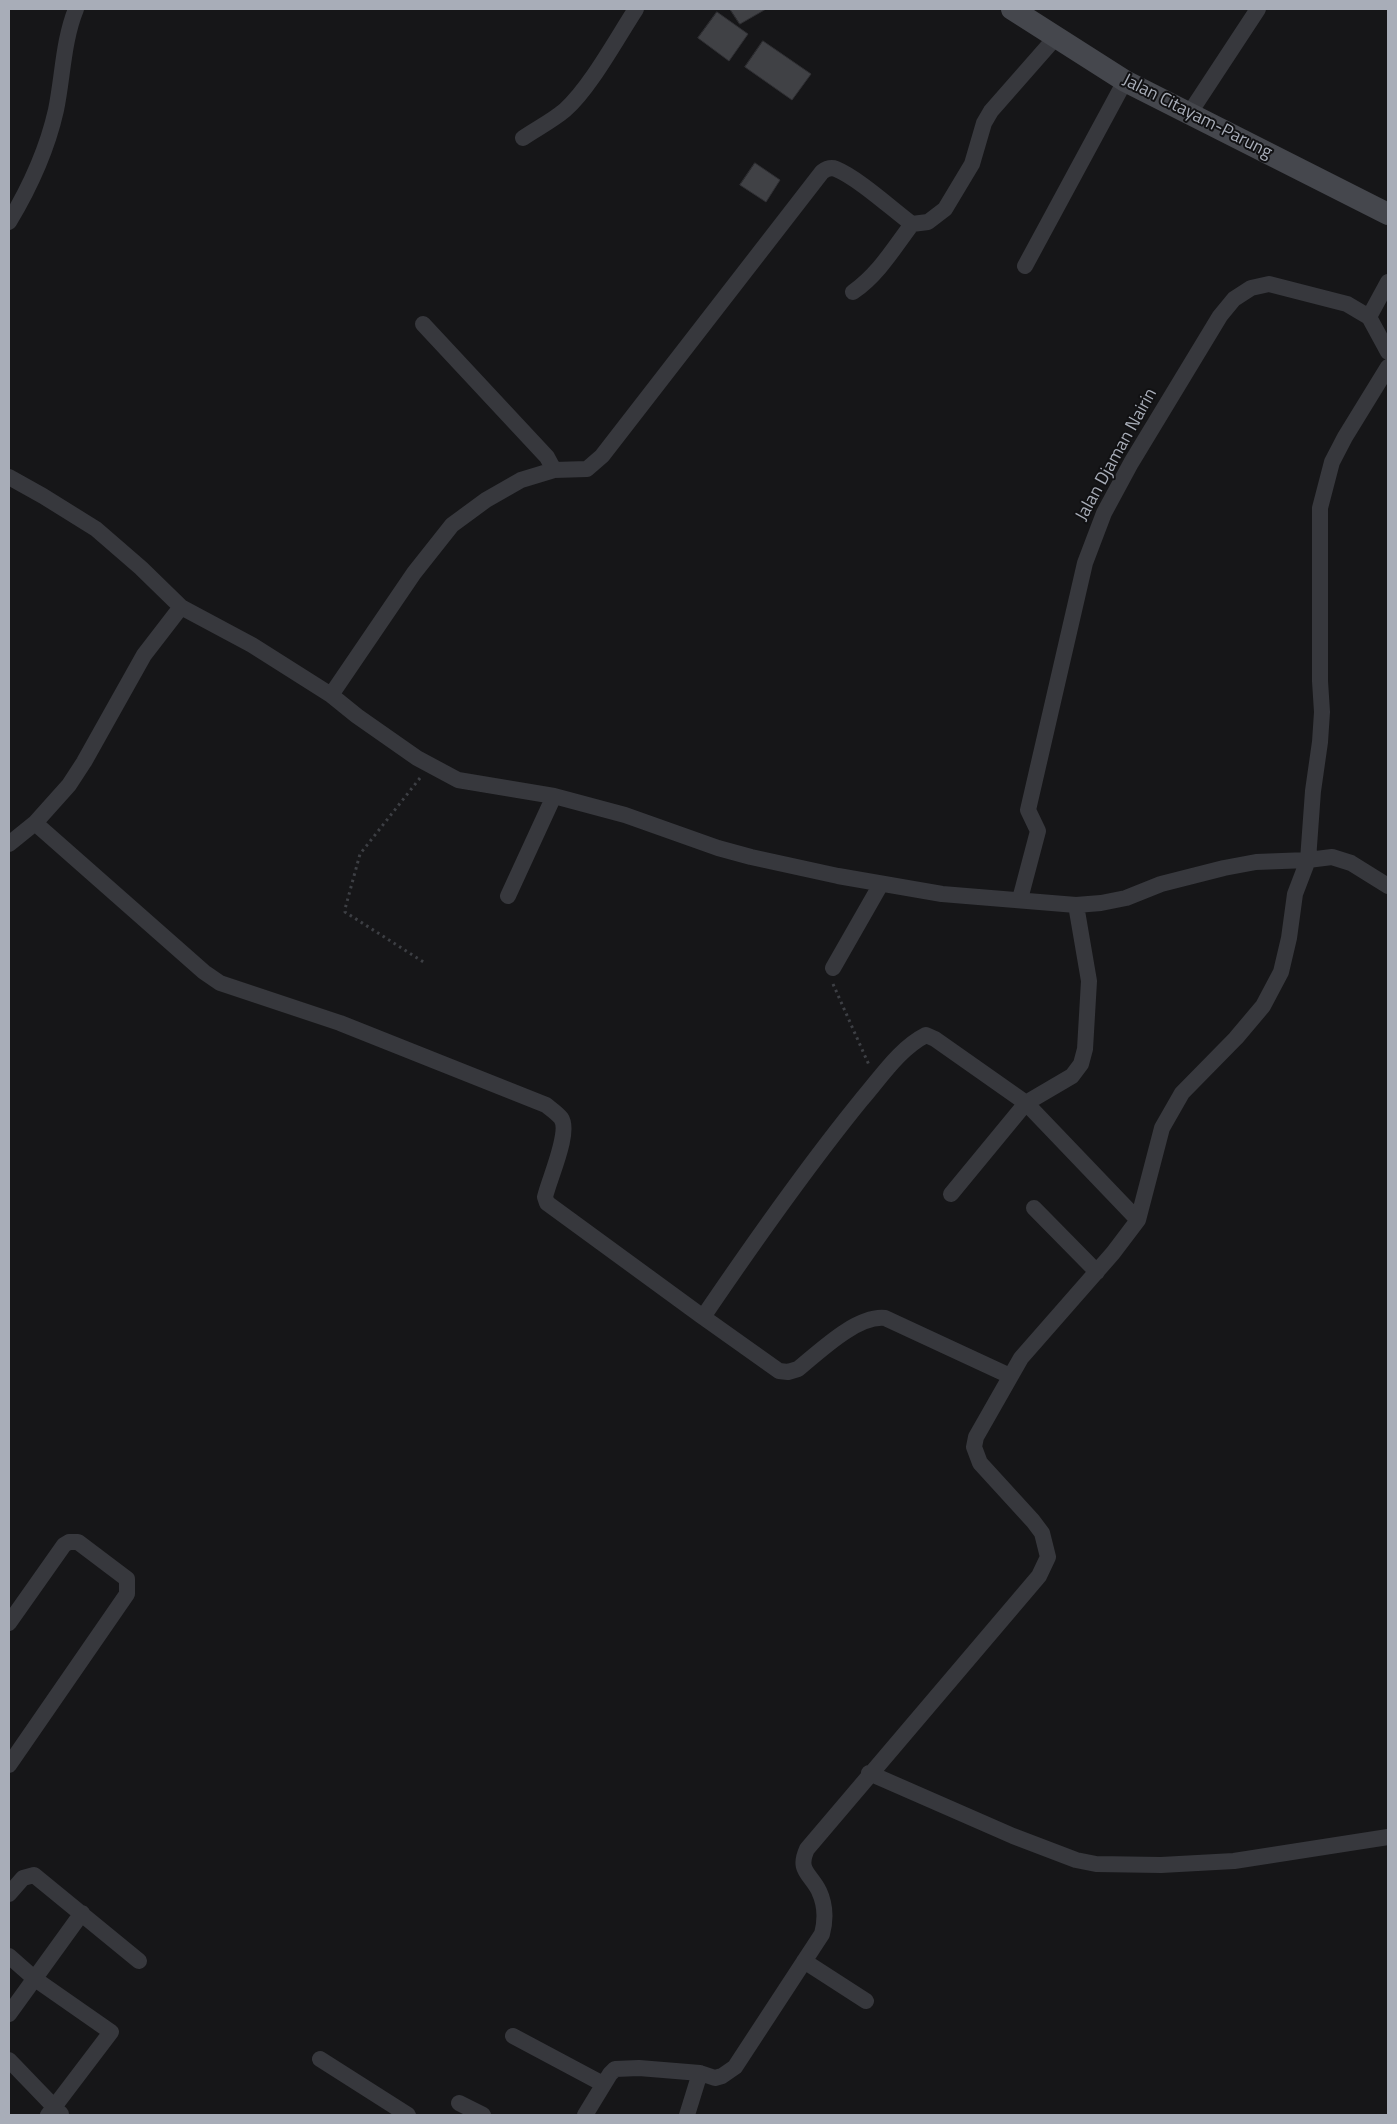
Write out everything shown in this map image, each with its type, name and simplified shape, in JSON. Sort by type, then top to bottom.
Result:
[{"type":"main road","name":"Jalan Citayam-Parung","points":[[1012,9],[1125,81],[1388,214]]},
{"type":"street","points":[[9,222],[22,201],[48,141],[56,108],[65,45],[76,9]]},
{"type":"street","points":[[523,138],[564,111],[584,88],[636,9]]},
{"type":"street","points":[[1189,114],[1258,9]]},
{"type":"street","points":[[331,695],[414,573],[452,525],[486,500],[521,480],[554,470],[587,470],[602,456],[822,172],[835,168],[857,182],[912,224],[928,222],[946,208],[972,164],[984,123],[991,111],[1056,37]]},
{"type":"street","points":[[1025,266],[1125,81]]},
{"type":"street","points":[[852,292],[866,283],[878,270],[912,224]]},
{"type":"street","points":[[1368,317],[1388,282]]},
{"type":"street","name":"Jalan Djaman Nairin","points":[[1020,899],[1038,831],[1028,810],[1085,563],[1104,513],[1131,464],[1190,364],[1225,310],[1234,299],[1251,288],[1269,284],[1347,304],[1368,317],[1388,352]]},
{"type":"street","points":[[423,324],[547,457],[554,470]]},
{"type":"street","points":[[585,2115],[603,2084],[615,2070],[639,2068],[700,2073],[715,2078],[722,2076],[735,2067],[822,1934],[826,1916],[819,1892],[804,1868],[802,1859],[807,1849],[1039,1576],[1045,1565],[1048,1557],[1042,1533],[980,1463],[974,1447],[976,1437],[1010,1376],[1033,1344],[1097,1272],[1138,1220],[1162,1128],[1171,1109],[1192,1081],[1236,1038],[1263,1006],[1281,972],[1289,938],[1295,894],[1308,860],[1322,712],[1320,681],[1320,508],[1332,462],[1388,367]]},
{"type":"street","points":[[9,477],[96,530],[141,568],[181,606],[252,645],[331,695],[392,741],[430,766],[458,780],[554,796],[625,815],[718,848],[838,876],[942,894],[1076,905],[1101,903],[1126,898],[1161,884],[1224,868],[1256,862],[1332,857],[1376,877],[1388,886]]},
{"type":"street","points":[[9,844],[35,823],[69,785],[144,655],[181,606]]},
{"type":"street","points":[[508,896],[554,796]]},
{"type":"street","points":[[35,823],[204,972],[220,982],[340,1023],[546,1105],[561,1118],[564,1127],[563,1138],[544,1196],[547,1203],[779,1371],[788,1372],[798,1369],[860,1322],[876,1317],[885,1318],[1010,1376]]},
{"type":"street","points":[[832,968],[881,884]]},
{"type":"street","points":[[951,1194],[1026,1103],[1072,1076],[1081,1064],[1085,1049],[1089,981],[1076,905]]},
{"type":"street","points":[[703,1317],[785,1197],[877,1082],[914,1042],[926,1036],[935,1039],[1026,1103],[1138,1220]]},
{"type":"street","points":[[1034,1208],[1097,1272]]},
{"type":"street","points":[[9,1623],[64,1545],[70,1542],[78,1542],[127,1579],[127,1594],[9,1765]]},
{"type":"street","points":[[870,1773],[1013,1836],[1076,1860],[1096,1864],[1161,1865],[1234,1861],[1388,1837]]},
{"type":"street","points":[[9,1894],[23,1878],[34,1875],[140,1961]]},
{"type":"street","points":[[9,2014],[82,1913]]},
{"type":"street","points":[[9,1956],[35,1979],[111,2032],[55,2113],[9,2060]]},
{"type":"street","points":[[804,1962],[866,2001]]},
{"type":"street","points":[[513,2036],[603,2084]]},
{"type":"street","points":[[320,2059],[408,2115]]},
{"type":"street","points":[[687,2115],[700,2073]]},
{"type":"street","points":[[459,2103],[483,2115]]},
{"type":"path","points":[[426,963],[346,912],[345,909],[360,854],[430,766]]},
{"type":"path","points":[[832,968],[831,976],[833,982],[877,1082]]},
{"type":"building","points":[[730,9],[766,9],[740,24]]},
{"type":"building","points":[[717,12],[748,34],[729,61],[698,38]]},
{"type":"building","points":[[763,41],[811,74],[792,100],[745,67]]},
{"type":"building","points":[[755,163],[780,180],[766,202],[740,185]]}]
